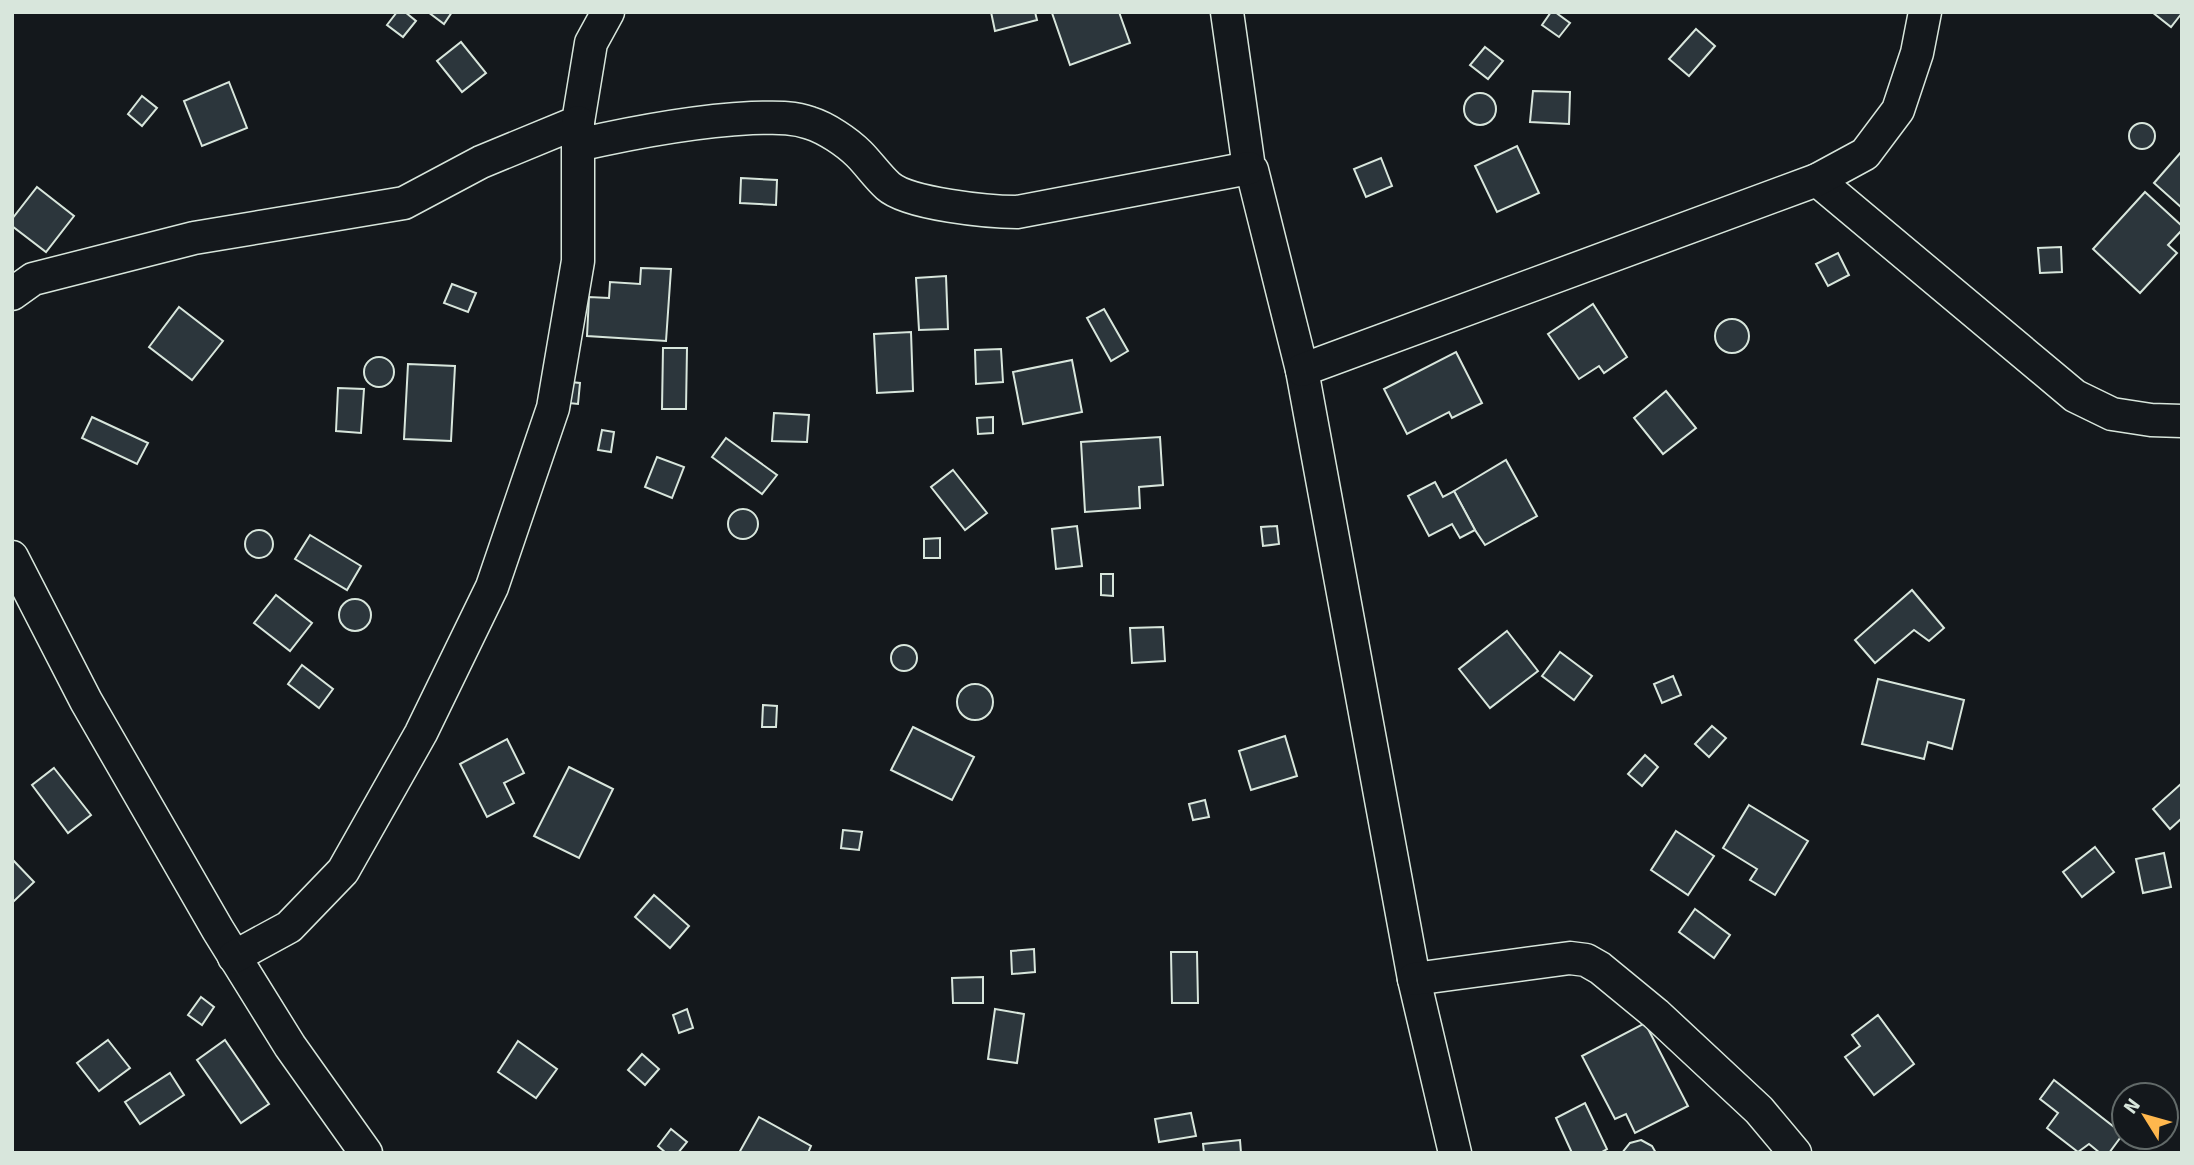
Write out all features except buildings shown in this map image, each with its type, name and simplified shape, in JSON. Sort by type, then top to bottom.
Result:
[{"type":"street","points":[[234,957],[289,926],[343,871],[421,733],[492,587],[553,408],[578,261],[578,134],[591,43],[608,12]]},
{"type":"street","points":[[1227,12],[1249,168],[1252,170],[1302,370],[1415,979],[1455,1153]]},
{"type":"street","points":[[1302,370],[1817,180],[1865,154],[1898,110],[1917,53],[1925,12]]},
{"type":"street","points":[[12,294],[33,279],[194,238],[404,203],[481,162],[578,134],[784,117],[812,123],[834,136],[859,153],[890,188],[909,197],[998,212],[1017,212],[1249,168]]},
{"type":"street","points":[[1817,180],[2076,396],[2112,414],[2182,421]]},
{"type":"street","points":[[12,556],[86,701],[234,957],[290,1046],[366,1153]]},
{"type":"street","points":[[1415,979],[1570,958],[1586,960],[1600,968],[1656,1014],[1759,1110],[1795,1153]]}]
